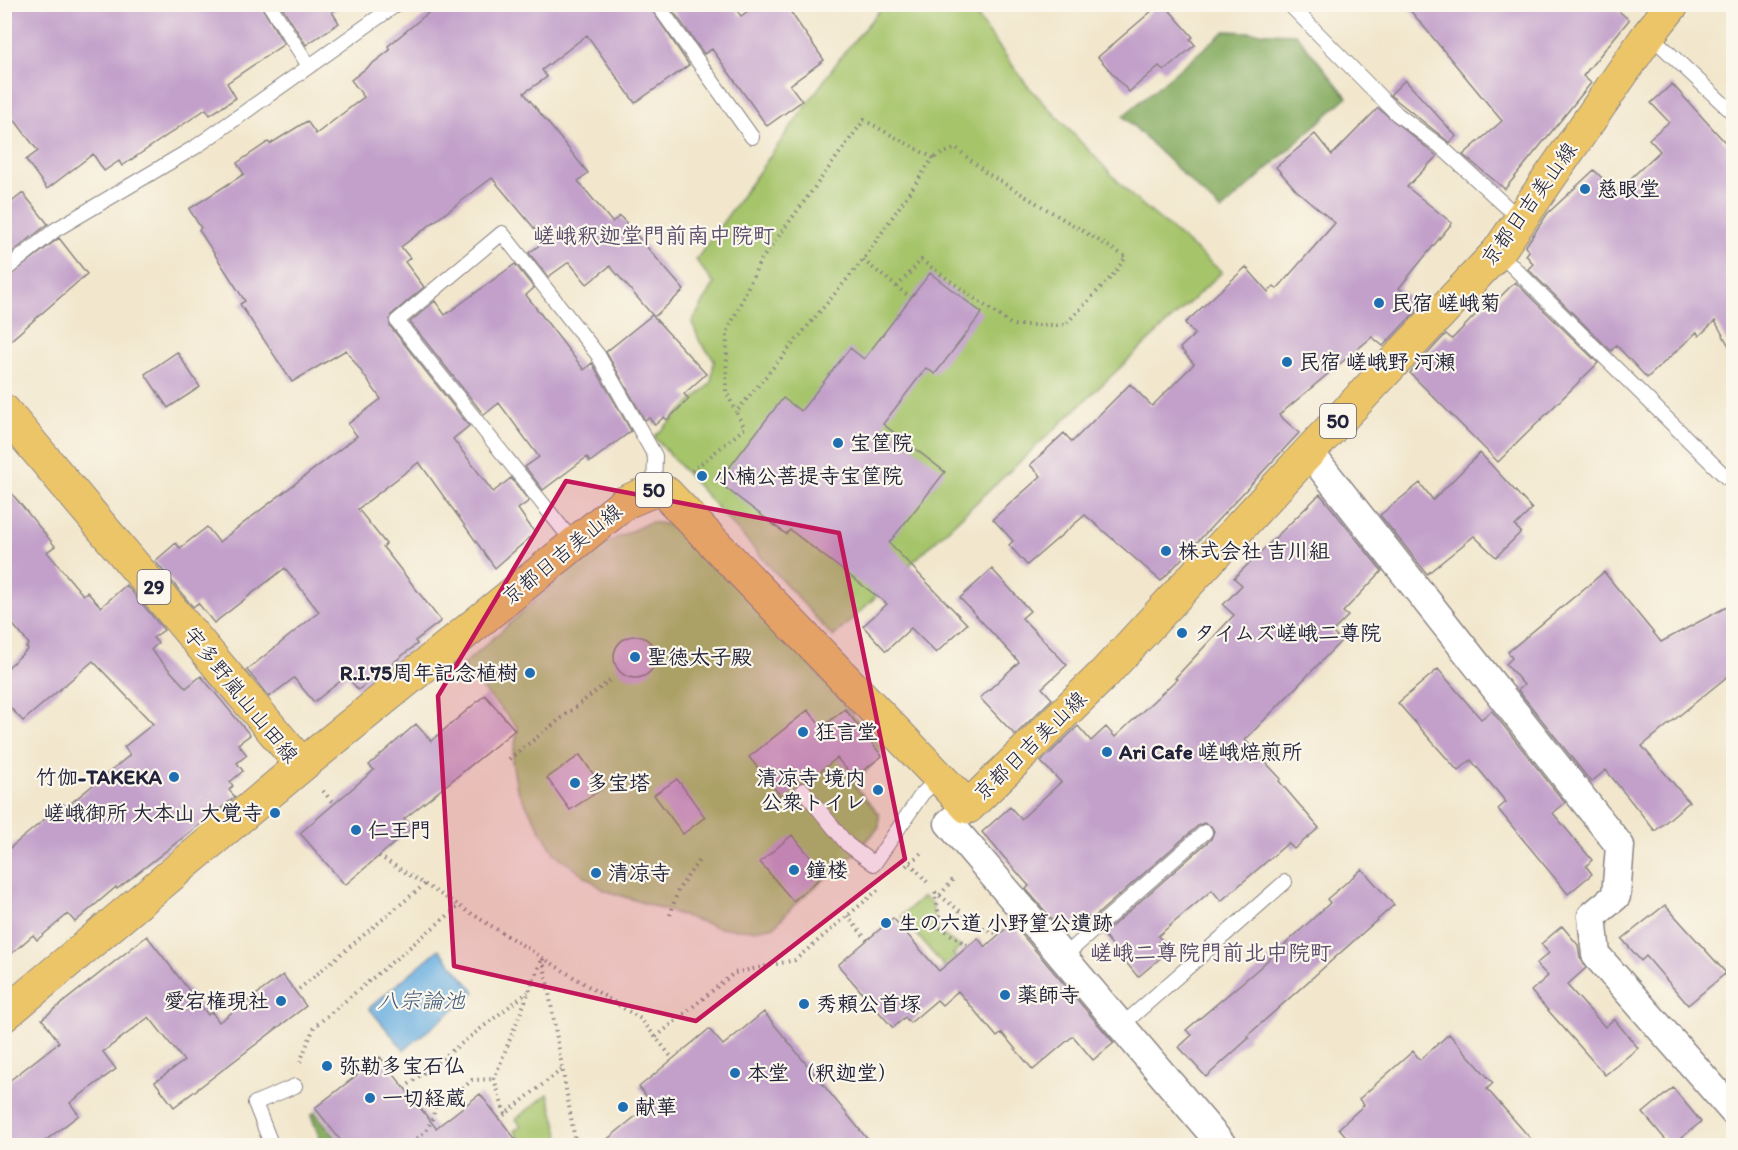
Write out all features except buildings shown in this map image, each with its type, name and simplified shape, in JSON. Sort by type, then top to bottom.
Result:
[{"type":"main road","name":"京都日吉美山線","points":[[310,775],[574,543],[626,502],[660,491],[968,807],[1104,674],[1498,252],[1649,34],[1673,4]]},
{"type":"main road","name":"宇多野嵐山山田線","points":[[4,1015],[310,775],[6,416]]},
{"type":"street","points":[[1309,452],[1620,846],[1616,896],[1592,916],[1596,955],[1734,1112]]},
{"type":"street","points":[[968,807],[949,823],[1222,1146]]},
{"type":"lane","points":[[269,4],[309,66]]},
{"type":"lane","points":[[4,271],[55,230],[197,146],[397,4]]},
{"type":"lane","points":[[657,4],[752,137]]},
{"type":"lane","points":[[1296,7],[1398,114],[1440,146],[1521,220]]},
{"type":"lane","points":[[1649,34],[1734,114]]},
{"type":"lane","points":[[574,543],[397,321],[502,233],[598,355],[655,456],[660,491]]},
{"type":"lane","points":[[1498,252],[1726,477],[1734,480]]},
{"type":"lane","points":[[802,790],[847,844],[874,864],[922,795],[940,777]]},
{"type":"lane","points":[[1063,957],[1205,832]]},
{"type":"lane","points":[[1121,1026],[1285,882]]},
{"type":"lane","points":[[272,1146],[255,1103],[295,1086]]},
{"type":"path","points":[[660,491],[745,428],[726,391],[727,333],[759,262],[864,120],[933,158]]},
{"type":"path","points":[[736,412],[863,260],[933,158],[956,148],[986,172],[1126,257],[1112,276],[1065,325],[1012,325],[921,260],[897,287]]},
{"type":"path","points":[[863,260],[911,298]]},
{"type":"path","points":[[508,759],[613,678]]},
{"type":"path","points":[[310,775],[334,804]]},
{"type":"path","points":[[901,870],[921,852]]},
{"type":"path","points":[[379,856],[641,1019],[673,1059]]},
{"type":"path","points":[[670,915],[678,890],[699,860]]},
{"type":"path","points":[[910,862],[928,883]]},
{"type":"path","points":[[940,895],[960,873]]},
{"type":"path","points":[[299,989],[425,884]]},
{"type":"path","points":[[656,1037],[734,973],[795,960],[883,886]]},
{"type":"path","points":[[968,946],[941,928],[935,892],[985,930],[999,934]]},
{"type":"path","points":[[295,1086],[301,1057],[314,1028],[459,906]]},
{"type":"path","points":[[847,916],[867,940]]},
{"type":"path","points":[[505,1114],[494,1079],[543,958]]},
{"type":"path","points":[[543,958],[576,1146]]},
{"type":"path","points":[[404,1088],[529,992]]},
{"type":"path","points":[[499,1119],[561,1070]]},
{"type":"path","points":[[408,1146],[426,1131],[437,1102],[456,1094],[472,1080],[494,1079]]},
{"type":"highlighted area","points":[[566,481],[839,533],[905,859],[696,1021],[454,966],[438,696]]},
{"type":"green space","points":[[884,5],[969,5],[1026,84],[1132,196],[1222,272],[833,637],[654,437],[711,383],[714,359],[700,342],[692,322],[714,284],[696,260],[843,54]]},
{"type":"green space","points":[[1225,31],[1296,34],[1347,97],[1221,211],[1123,116]]},
{"type":"green space","points":[[650,522],[679,526],[704,540],[881,748],[878,757],[854,785],[879,814],[879,827],[858,851],[794,905],[775,926],[754,930],[720,928],[604,890],[554,853],[517,789],[512,761],[518,728],[462,666],[592,550]]},
{"type":"green space","points":[[923,897],[932,903],[937,931],[961,947],[953,954],[959,961],[948,971],[901,916]]},
{"type":"green space","points":[[548,1094],[562,1145],[524,1145],[514,1131],[521,1126],[516,1119]]},
{"type":"green space","points":[[315,1112],[342,1145],[322,1145],[311,1115]]},
{"type":"water","name":"八宗論池","points":[[439,949],[475,992],[404,1050],[369,1008]]},
{"type":"place","name":"慈眼堂","points":[[1585,189]]},
{"type":"place","name":"民宿 嵯峨菊","points":[[1379,303]]},
{"type":"place","name":"民宿 嵯峨野 河瀬","points":[[1287,362]]},
{"type":"place","name":"宝筐院","points":[[838,443]]},
{"type":"place","name":"小楠公菩提寺宝筐院","points":[[702,476]]},
{"type":"place","name":"株式会社 吉川組","points":[[1166,551]]},
{"type":"place","name":"タイムズ嵯峨二尊院","points":[[1182,633]]},
{"type":"place","name":"聖徳太子殿","points":[[635,657]]},
{"type":"place","name":"R.I.75周年記念植樹","points":[[530,673]]},
{"type":"place","name":"狂言堂","points":[[803,732]]},
{"type":"place","name":"Ari Cafe 嵯峨焙煎所","points":[[1107,752]]},
{"type":"place","name":"竹伽-TAKEKA","points":[[174,777]]},
{"type":"place","name":"多宝塔","points":[[575,783]]},
{"type":"place","name":"清凉寺 境内 公衆トイレ","points":[[878,790]]},
{"type":"place","name":"嵯峨御所 大本山 大覚寺","points":[[275,813]]},
{"type":"place","name":"仁王門","points":[[356,830]]},
{"type":"place","name":"鐘楼","points":[[794,870]]},
{"type":"place","name":"清凉寺","points":[[596,873]]},
{"type":"place","name":"生の六道 小野篁公遺跡","points":[[886,923]]},
{"type":"place","name":"薬師寺","points":[[1005,995]]},
{"type":"place","name":"愛宕権現社","points":[[281,1001]]},
{"type":"place","name":"秀頼公首塚","points":[[804,1004]]},
{"type":"place","name":"弥勒多宝石仏","points":[[327,1066]]},
{"type":"place","name":"本堂 （釈迦堂）","points":[[735,1073]]},
{"type":"place","name":"一切経蔵","points":[[370,1098]]},
{"type":"place","name":"献華","points":[[623,1107]]},
{"type":"district","name":"嵯峨釈迦堂門前南中院町","points":[[654,235]]},
{"type":"district","name":"嵯峨二尊院門前北中院町","points":[[1211,952]]}]
